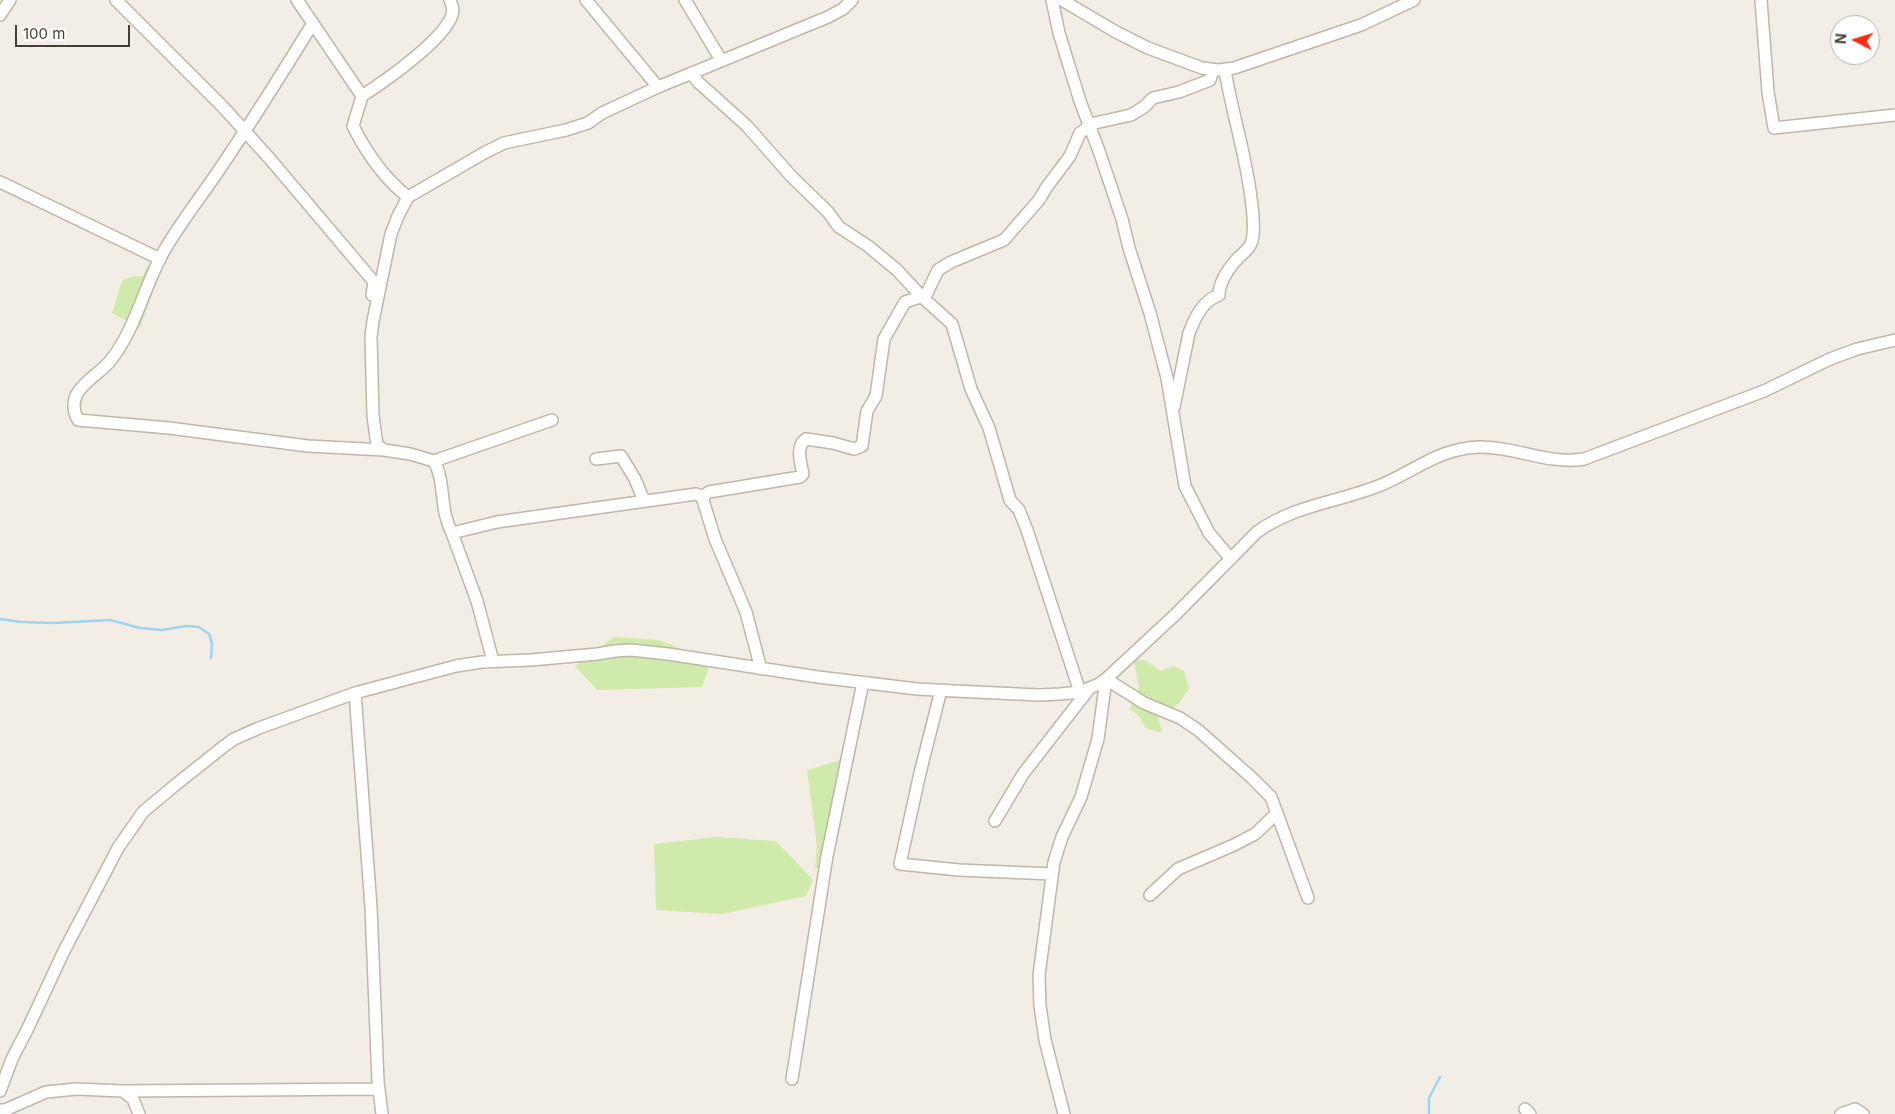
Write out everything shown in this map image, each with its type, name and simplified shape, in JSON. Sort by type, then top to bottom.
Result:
[{"type":"street","points":[[0,15],[10,0]]},
{"type":"street","points":[[116,0],[223,107],[299,192],[374,282],[364,329],[366,351],[372,362]]},
{"type":"street","points":[[298,0],[362,96]]},
{"type":"street","points":[[408,197],[380,169],[353,126],[362,96],[421,53],[449,21],[453,10],[450,0]]},
{"type":"street","points":[[586,0],[658,87]]},
{"type":"street","points":[[685,0],[721,60]]},
{"type":"street","points":[[384,450],[377,444],[373,416],[373,321],[391,234],[408,197],[484,153],[512,140],[588,123],[602,114],[658,87],[828,16],[843,9],[852,0]]},
{"type":"street","points":[[1052,0],[1060,38],[1122,219],[1150,313],[1167,378],[1185,486],[1209,533],[1231,559]]},
{"type":"street","points":[[1062,0],[1116,32],[1148,48],[1192,65],[1213,70],[1226,70],[1361,26],[1414,0]]},
{"type":"street","points":[[1761,0],[1768,92],[1774,128],[1895,115]]},
{"type":"street","points":[[313,23],[244,132],[168,244],[122,343],[110,361],[80,389],[76,396],[74,410],[78,420],[169,428],[308,446],[384,450],[410,454],[434,461],[552,420]]},
{"type":"street","points":[[702,497],[709,492],[800,477],[803,474],[799,451],[801,442],[806,439],[833,443],[854,449],[862,446],[867,411],[876,396],[884,339],[905,302],[926,294],[938,270],[951,262],[1004,240],[1039,200],[1070,156],[1080,133],[1095,123],[1131,115],[1144,107],[1153,98],[1179,92],[1210,80],[1213,70]]},
{"type":"street","points":[[1172,412],[1192,326],[1205,303],[1219,295],[1219,288],[1224,278],[1236,260],[1249,248],[1252,241],[1253,211],[1249,177],[1226,70]]},
{"type":"street","points":[[691,73],[698,82],[747,126],[791,176],[828,212],[839,227],[868,246],[897,270],[922,297],[952,324],[971,389],[989,428],[1010,500],[1019,510],[1027,530],[1085,689]]},
{"type":"street","points":[[0,182],[160,259]]},
{"type":"street","points":[[0,1091],[12,1059],[37,1011],[63,953],[118,848],[143,812],[234,739],[259,728],[355,692],[456,666],[493,661],[531,660],[631,650],[762,669],[941,690],[1039,696],[1085,689],[1099,684],[1106,679],[1257,532],[1278,519],[1300,509],[1358,493],[1382,484],[1449,451],[1482,447],[1526,453],[1547,459],[1584,459],[1764,391],[1830,359],[1857,349],[1895,340]]},
{"type":"street","points":[[596,459],[621,456],[635,479],[644,501]]},
{"type":"street","points":[[434,461],[441,478],[442,501],[447,523],[477,602],[493,661]]},
{"type":"street","points":[[452,533],[497,522],[696,494],[702,497],[715,539],[746,612],[762,669]]},
{"type":"street","points":[[1106,679],[1144,703],[1180,718],[1198,730],[1271,797],[1308,898]]},
{"type":"street","points":[[1064,1114],[1045,1040],[1040,1006],[1040,975],[1054,862],[1062,837],[1081,797],[1098,739],[1106,679]]},
{"type":"street","points":[[792,1079],[827,856],[864,682]]},
{"type":"street","points":[[995,821],[1023,774],[1085,689]]},
{"type":"street","points":[[941,690],[915,792],[900,864],[959,870],[1052,874]]},
{"type":"street","points":[[355,692],[371,907],[372,980],[378,1090],[382,1114]]},
{"type":"street","points":[[1150,895],[1178,869],[1234,845],[1254,834],[1276,814]]},
{"type":"street","points":[[0,1110],[5,1110],[35,1096],[59,1090],[76,1089],[123,1091],[378,1090]]},
{"type":"street","points":[[123,1091],[133,1100],[139,1114]]},
{"type":"street","points":[[1841,1114],[1855,1109],[1863,1114]]},
{"type":"green space","points":[[147,266],[161,270],[140,328],[112,313],[122,281],[130,277],[143,276]]},
{"type":"green space","points":[[614,637],[659,640],[711,661],[702,687],[597,690],[575,666]]},
{"type":"green space","points":[[1144,660],[1161,671],[1174,666],[1184,671],[1189,688],[1179,703],[1158,719],[1163,733],[1145,728],[1140,717],[1130,709],[1139,687],[1134,661]]},
{"type":"green space","points":[[847,758],[826,865],[815,869],[817,847],[807,770]]},
{"type":"green space","points":[[716,837],[776,841],[813,880],[806,896],[722,914],[656,910],[654,844]]},
{"type":"waterway","points":[[0,619],[54,623],[110,620],[140,628],[162,630],[186,626],[199,627],[209,634],[212,643],[211,658]]},
{"type":"waterway","points":[[1429,1114],[1429,1098],[1440,1077]]}]
